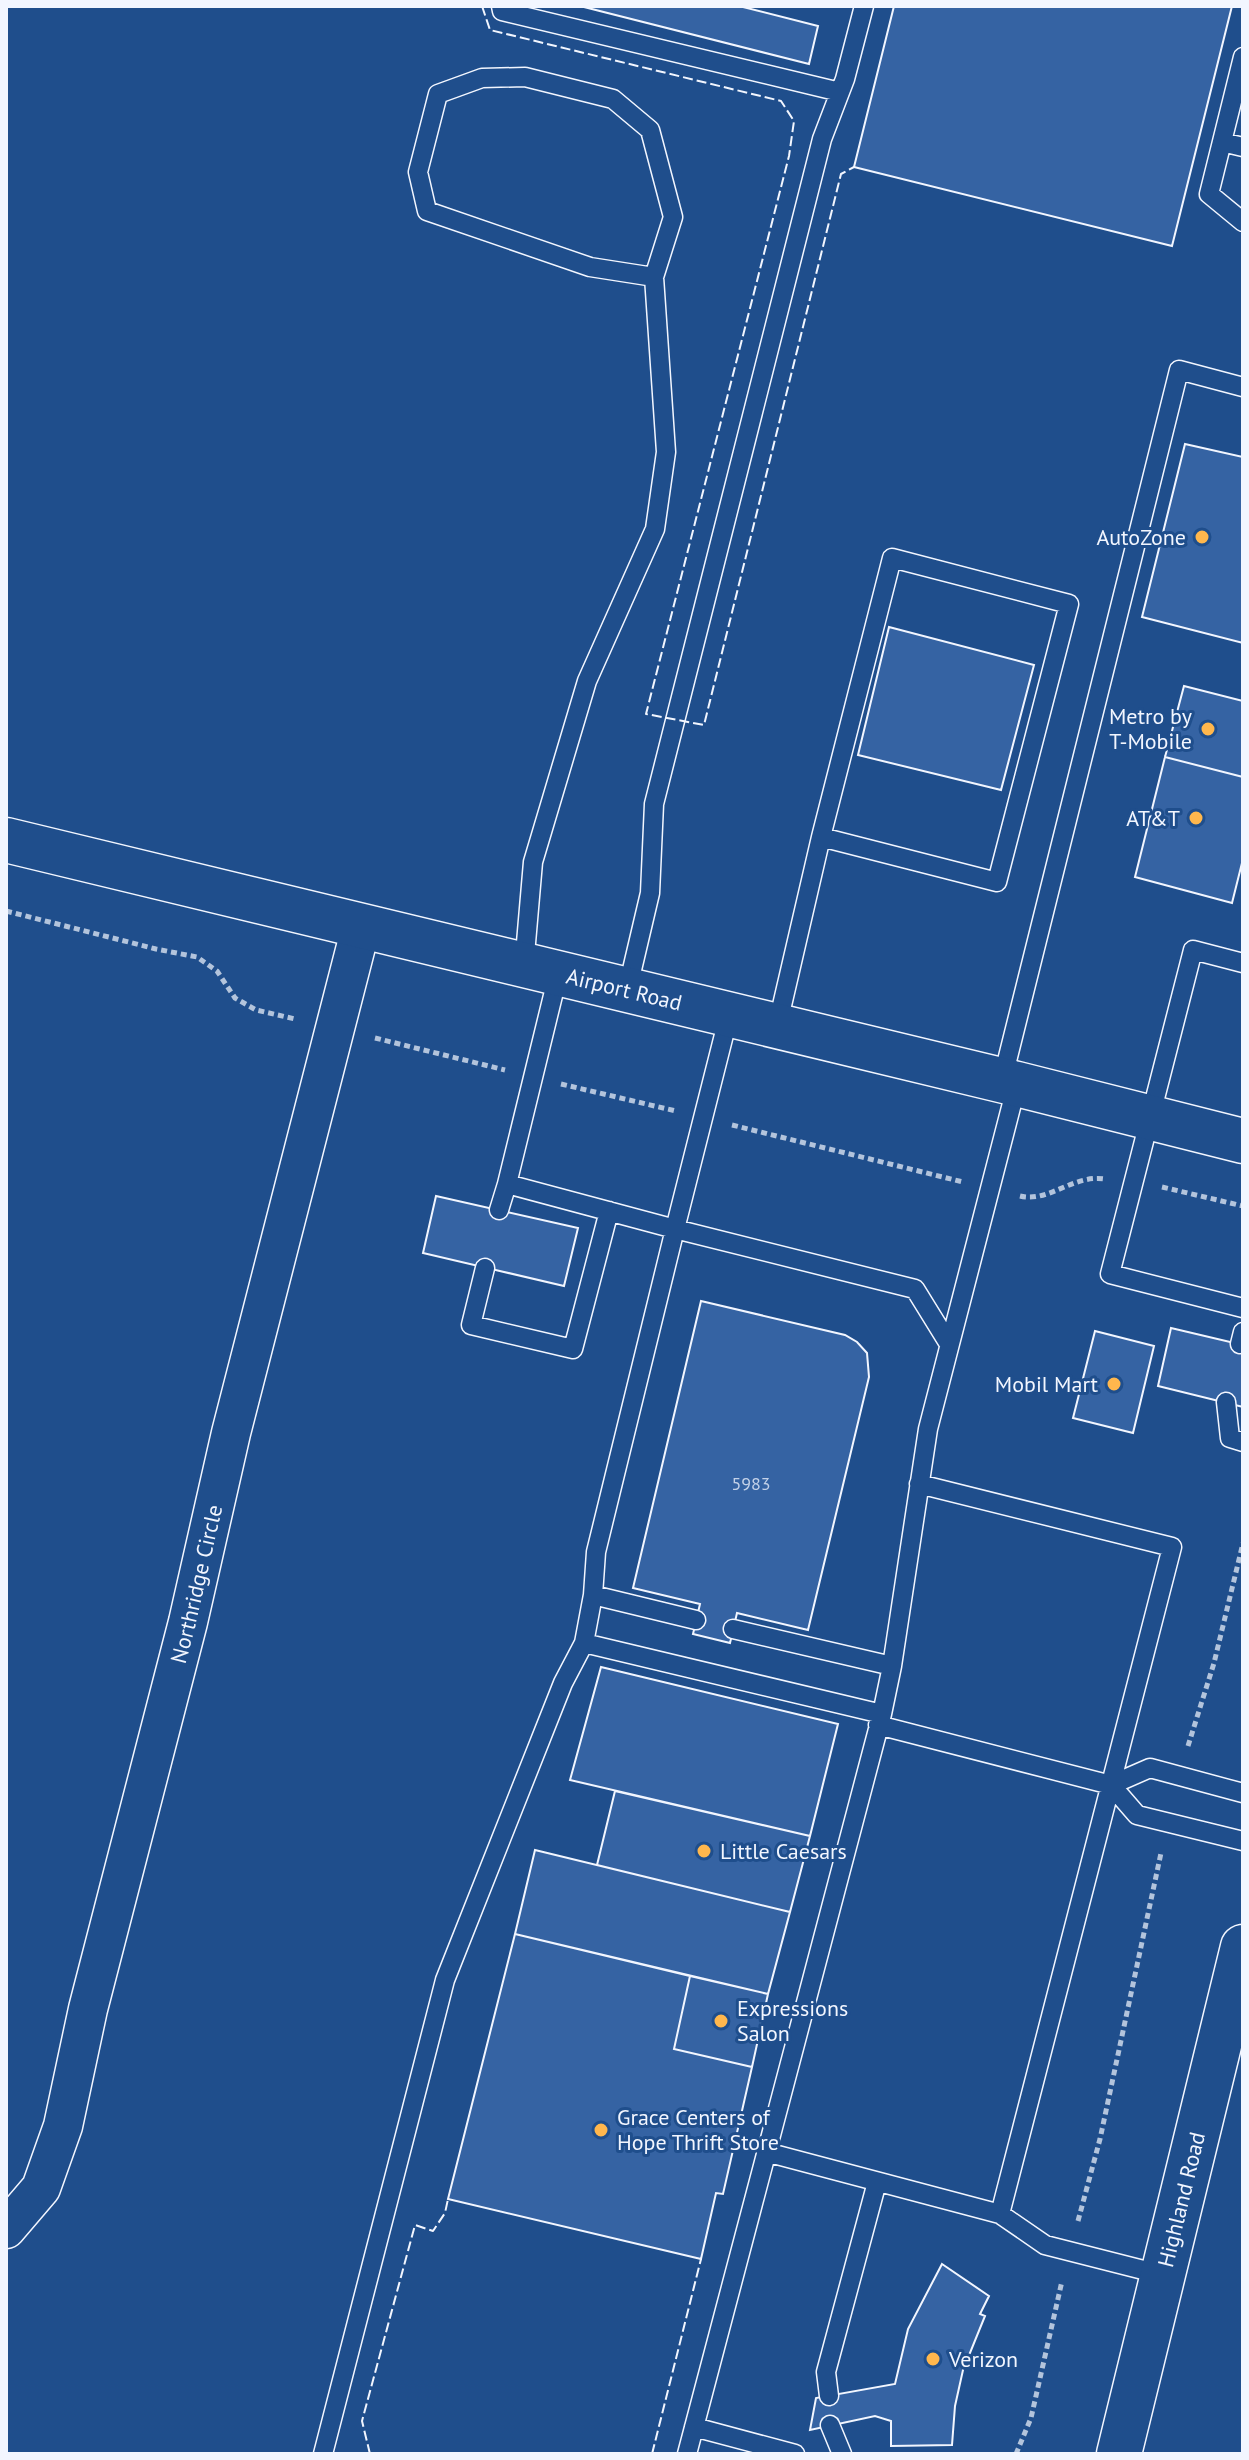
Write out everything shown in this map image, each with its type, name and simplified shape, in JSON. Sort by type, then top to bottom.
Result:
[{"type":"main road","name":"Airport Road","points":[[6,840],[1243,1141]]},
{"type":"main road","name":"Highland Road","points":[[1119,2454],[1242,1952]]},
{"type":"street","name":"Northridge Circle","points":[[6,2229],[41,2188],[63,2126],[88,2009],[188,1622],[231,1433],[361,927]]},
{"type":"lane","points":[[501,6],[502,11],[840,92]]},
{"type":"lane","points":[[627,991],[650,893],[654,804],[822,139],[840,92],[864,6]]},
{"type":"lane","points":[[1243,57],[1209,194],[1243,222]]},
{"type":"lane","points":[[499,1210],[533,1077],[541,971],[533,862],[587,681],[655,529],[666,452],[654,277],[673,217],[650,130],[613,99],[525,77],[482,78],[438,94],[418,172],[427,211],[590,267],[654,277]]},
{"type":"lane","points":[[1222,142],[1243,147]]},
{"type":"lane","points":[[687,2454],[880,1719],[892,1666],[928,1429],[989,1188],[1010,1082],[1179,370],[1243,387]]},
{"type":"lane","points":[[777,1027],[821,837],[892,558],[1069,604],[997,882],[821,837]]},
{"type":"lane","points":[[1243,963],[1193,950],[1110,1274],[1243,1308]]},
{"type":"lane","points":[[323,2454],[445,1980],[563,1683],[584,1643],[593,1595],[596,1552],[729,1015]]},
{"type":"lane","points":[[507,1184],[915,1289],[949,1344]]},
{"type":"lane","points":[[485,1268],[471,1325],[573,1349],[609,1211]]},
{"type":"lane","points":[[1226,1402],[1230,1438],[1243,1442]]},
{"type":"lane","points":[[919,1484],[1172,1547],[1000,2214]]},
{"type":"lane","points":[[593,1595],[696,1620]]},
{"type":"lane","points":[[733,1629],[892,1666]]},
{"type":"lane","points":[[584,1643],[880,1719],[1111,1785],[1137,1815],[1243,1841]]},
{"type":"lane","points":[[1111,1785],[1150,1768],[1243,1793]]},
{"type":"lane","points":[[766,2152],[1000,2214],[1045,2245],[1163,2275]]},
{"type":"lane","points":[[829,2396],[826,2372],[877,2182]]},
{"type":"lane","points":[[830,2425],[842,2454]]},
{"type":"lane","points":[[694,2427],[795,2454]]},
{"type":"path","points":[[6,911],[197,957],[217,971],[235,998],[256,1010],[1035,1200],[1074,1182],[1095,1177],[1243,1206]]},
{"type":"path","points":[[1180,1776],[1214,1663],[1243,1543]]},
{"type":"path","points":[[1016,2454],[1031,2418],[1100,2139],[1168,1823]]},
{"type":"building","points":[[580,6],[739,6],[818,26],[809,64]]},
{"type":"building","points":[[894,6],[1232,6],[1172,246],[854,167]]},
{"type":"building","name":"AutoZone","points":[[1185,444],[1243,457],[1243,643],[1142,617]]},
{"type":"building","points":[[889,627],[1034,665],[1001,790],[858,755]]},
{"type":"building","name":"Metro by T-Mobile","points":[[1184,686],[1243,701],[1243,777],[1165,757]]},
{"type":"building","name":"AT&T","points":[[1165,757],[1243,777],[1243,859],[1232,903],[1135,877]]},
{"type":"building","points":[[436,1196],[578,1228],[564,1286],[423,1253]]},
{"type":"building","points":[[701,1301],[845,1335],[867,1353],[869,1377],[808,1630],[737,1613],[730,1643],[693,1634],[700,1604],[633,1588]]},
{"type":"building","points":[[1171,1328],[1243,1345],[1243,1407],[1158,1386]]},
{"type":"building","points":[[1095,1331],[1154,1346],[1133,1433],[1073,1418]]},
{"type":"building","points":[[601,1667],[838,1724],[810,1836],[570,1780]]},
{"type":"building","name":"Little Caesars","points":[[615,1791],[810,1836],[790,1912],[597,1865]]},
{"type":"building","points":[[535,1850],[790,1912],[768,1994],[515,1934]]},
{"type":"building","name":"Grace Centers of Hope Thrift Store","points":[[515,1934],[690,1976],[674,2049],[752,2067],[723,2194],[716,2193],[701,2259],[448,2199]]},
{"type":"building","name":"Expressions Salon","points":[[690,1976],[768,1994],[752,2067],[674,2049]]},
{"type":"building","name":"Verizon","points":[[942,2264],[989,2296],[980,2314],[985,2316],[963,2370],[955,2406],[952,2445],[891,2446],[891,2421],[875,2416],[810,2430],[816,2398],[895,2384],[908,2329]]},
{"type":"fence","points":[[482,6],[490,30],[781,101],[794,121],[789,156],[646,714],[704,725],[841,174],[854,167]]},
{"type":"fence","points":[[370,2454],[362,2421],[415,2225],[433,2231],[445,2213],[448,2199]]},
{"type":"fence","points":[[652,2454],[701,2259]]},
{"type":"place","name":"AutoZone","points":[[1202,537]]},
{"type":"place","name":"Metro by T-Mobile","points":[[1208,729]]},
{"type":"place","name":"AT&T","points":[[1196,818]]},
{"type":"place","name":"Mobil Mart","points":[[1114,1384]]},
{"type":"place","name":"Little Caesars","points":[[704,1851]]},
{"type":"place","name":"Expressions Salon","points":[[721,2021]]},
{"type":"place","name":"Grace Centers of Hope Thrift Store","points":[[601,2130]]},
{"type":"place","name":"Verizon","points":[[933,2359]]}]
